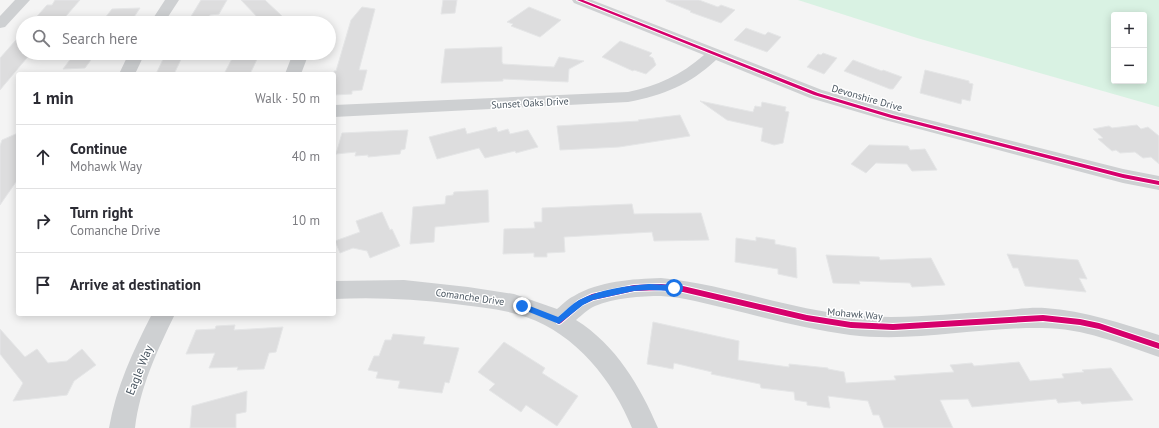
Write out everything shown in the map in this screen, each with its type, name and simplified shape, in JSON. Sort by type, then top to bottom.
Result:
[{"type":"street","points":[[0,24],[23,0]]},
{"type":"street","points":[[162,16],[172,0]]},
{"type":"street","name":"Devonshire Drive","points":[[579,0],[816,94],[891,116],[1123,176],[1159,183]]},
{"type":"street","name":"Sunset Oaks Drive","points":[[336,111],[628,97],[656,91],[683,80],[714,54]]},
{"type":"street","points":[[128,72],[134,60]]},
{"type":"street","points":[[294,72],[298,60]]},
{"type":"street","name":"Mohawk Way","points":[[559,321],[580,303],[592,298],[634,288],[661,287],[683,290],[807,318],[851,325],[893,327],[1049,319],[1080,322],[1099,326],[1159,346]]},
{"type":"street","name":"Comanche Drive","points":[[336,290],[405,289],[488,299],[522,306],[559,321],[585,340],[623,384],[645,428]]},
{"type":"street","name":"Eagle Way","points":[[122,428],[128,396],[135,376],[163,316]]},
{"type":"green space","points":[[798,0],[1159,0],[1159,107],[917,38]]},
{"type":"building","points":[[55,0],[80,0],[66,16],[37,16],[47,5],[52,5]]},
{"type":"building","points":[[201,0],[227,0],[219,14],[209,16],[191,16]]},
{"type":"building","points":[[241,0],[265,0],[282,16],[256,16]]},
{"type":"building","points":[[443,0],[457,0],[455,13],[441,14]]},
{"type":"building","points":[[666,0],[699,0],[718,7],[721,5],[735,10],[721,23],[690,12],[691,11]]},
{"type":"building","points":[[362,7],[375,9],[359,70],[367,70],[362,90],[352,91],[352,94],[336,95],[336,72],[334,71],[336,71],[351,20]]},
{"type":"building","points":[[529,7],[561,20],[540,37],[511,26],[513,24],[507,22]]},
{"type":"building","points":[[140,8],[135,16],[106,16],[112,9]]},
{"type":"building","points":[[746,28],[765,35],[768,32],[781,37],[767,52],[734,40]]},
{"type":"building","points":[[16,40],[16,60],[25,60],[0,90],[0,58]]},
{"type":"building","points":[[620,41],[652,53],[649,56],[653,58],[656,65],[646,74],[633,71],[602,57]]},
{"type":"building","points":[[502,47],[503,64],[554,67],[559,57],[584,61],[569,69],[568,82],[503,79],[503,81],[441,83],[445,49]]},
{"type":"building","points":[[823,53],[837,58],[824,74],[807,67],[818,54],[821,55]]},
{"type":"building","points":[[70,60],[91,60],[85,68],[63,69]]},
{"type":"building","points":[[163,60],[181,60],[175,72],[157,72]]},
{"type":"building","points":[[231,60],[257,60],[251,72],[225,72]]},
{"type":"building","points":[[853,60],[902,77],[893,89],[890,89],[844,71]]},
{"type":"building","points":[[925,70],[969,81],[969,83],[973,84],[970,101],[962,99],[961,104],[920,93]]},
{"type":"building","points":[[700,101],[753,112],[755,106],[761,107],[762,102],[786,107],[785,111],[789,112],[783,143],[774,145],[761,141],[763,128],[727,120]]},
{"type":"building","points":[[680,115],[690,136],[619,147],[560,150],[557,126],[639,121],[638,120]]},
{"type":"building","points":[[1137,125],[1141,129],[1148,127],[1159,136],[1159,164],[1151,157],[1143,158],[1135,152],[1120,153],[1116,150],[1112,151],[1098,139],[1103,138],[1093,129],[1109,126],[1112,128]]},
{"type":"building","points":[[496,127],[498,132],[508,129],[510,134],[528,130],[538,147],[516,153],[515,151],[485,158],[479,148],[437,159],[429,137],[465,128],[467,134]]},
{"type":"building","points":[[408,130],[405,149],[401,150],[400,154],[368,157],[368,155],[355,156],[356,152],[336,154],[342,133]]},
{"type":"building","points":[[16,134],[16,182],[0,205],[0,146],[2,140]]},
{"type":"building","points":[[869,145],[908,146],[910,150],[925,149],[937,170],[912,171],[907,164],[876,163],[866,173],[851,164]]},
{"type":"building","points":[[488,190],[489,222],[435,227],[434,242],[410,244],[413,207],[445,204],[446,196],[453,195],[454,192]]},
{"type":"building","points":[[632,204],[634,214],[701,213],[709,240],[654,241],[652,232],[564,237],[565,252],[547,253],[547,257],[534,257],[534,253],[503,254],[504,229],[535,228],[534,222],[542,222],[542,208]]},
{"type":"building","points":[[382,212],[390,230],[392,229],[400,246],[370,258],[367,251],[353,248],[340,253],[336,241],[360,232],[356,221]]},
{"type":"building","points":[[756,237],[775,240],[775,244],[796,248],[797,278],[778,274],[778,269],[735,262],[736,238],[756,241]]},
{"type":"building","points":[[1007,254],[1078,260],[1087,279],[1079,278],[1086,292],[1025,286],[1018,268],[1013,268]]},
{"type":"building","points":[[826,255],[879,257],[880,260],[931,258],[945,285],[912,287],[910,283],[859,281],[860,284],[833,283]]},
{"type":"building","points":[[653,322],[739,341],[738,360],[789,367],[789,364],[828,368],[844,372],[846,383],[896,380],[894,376],[954,372],[950,365],[972,363],[974,366],[1019,362],[1030,381],[1064,378],[1062,374],[1084,372],[1082,370],[1111,368],[1133,400],[1082,404],[1080,401],[1058,403],[1056,399],[972,407],[968,399],[940,400],[953,428],[884,428],[879,415],[873,415],[868,401],[828,396],[830,408],[807,405],[807,402],[795,400],[794,392],[761,388],[760,384],[711,374],[712,372],[674,363],[673,369],[647,364]]},
{"type":"building","points":[[235,325],[234,330],[283,327],[276,352],[269,353],[264,369],[237,370],[238,367],[209,368],[215,353],[186,354],[196,330],[215,329],[216,326]]},
{"type":"building","points":[[0,329],[25,357],[37,349],[48,363],[67,361],[82,349],[96,365],[74,381],[67,395],[13,401],[23,383],[0,354]]},
{"type":"building","points":[[393,334],[425,337],[423,344],[459,348],[449,383],[445,382],[442,393],[398,388],[400,381],[376,378],[378,372],[368,370],[374,356],[379,356],[385,340],[391,340]]},
{"type":"building","points":[[504,342],[545,368],[542,373],[578,396],[557,426],[526,405],[521,412],[489,390],[495,384],[478,372]]},
{"type":"building","points":[[247,391],[246,412],[236,414],[236,428],[190,428],[192,406]]},
{"type":"cycle path","points":[[579,0],[816,94],[891,116],[1123,176],[1159,183]]},
{"type":"cycle path","points":[[559,321],[580,303],[592,297],[634,288],[661,287],[683,289],[807,318],[851,325],[893,327],[1043,318],[1080,322],[1099,326],[1159,346]]},
{"type":"route","points":[[522,306],[559,321],[580,303],[609,293],[634,288],[674,288]]}]
